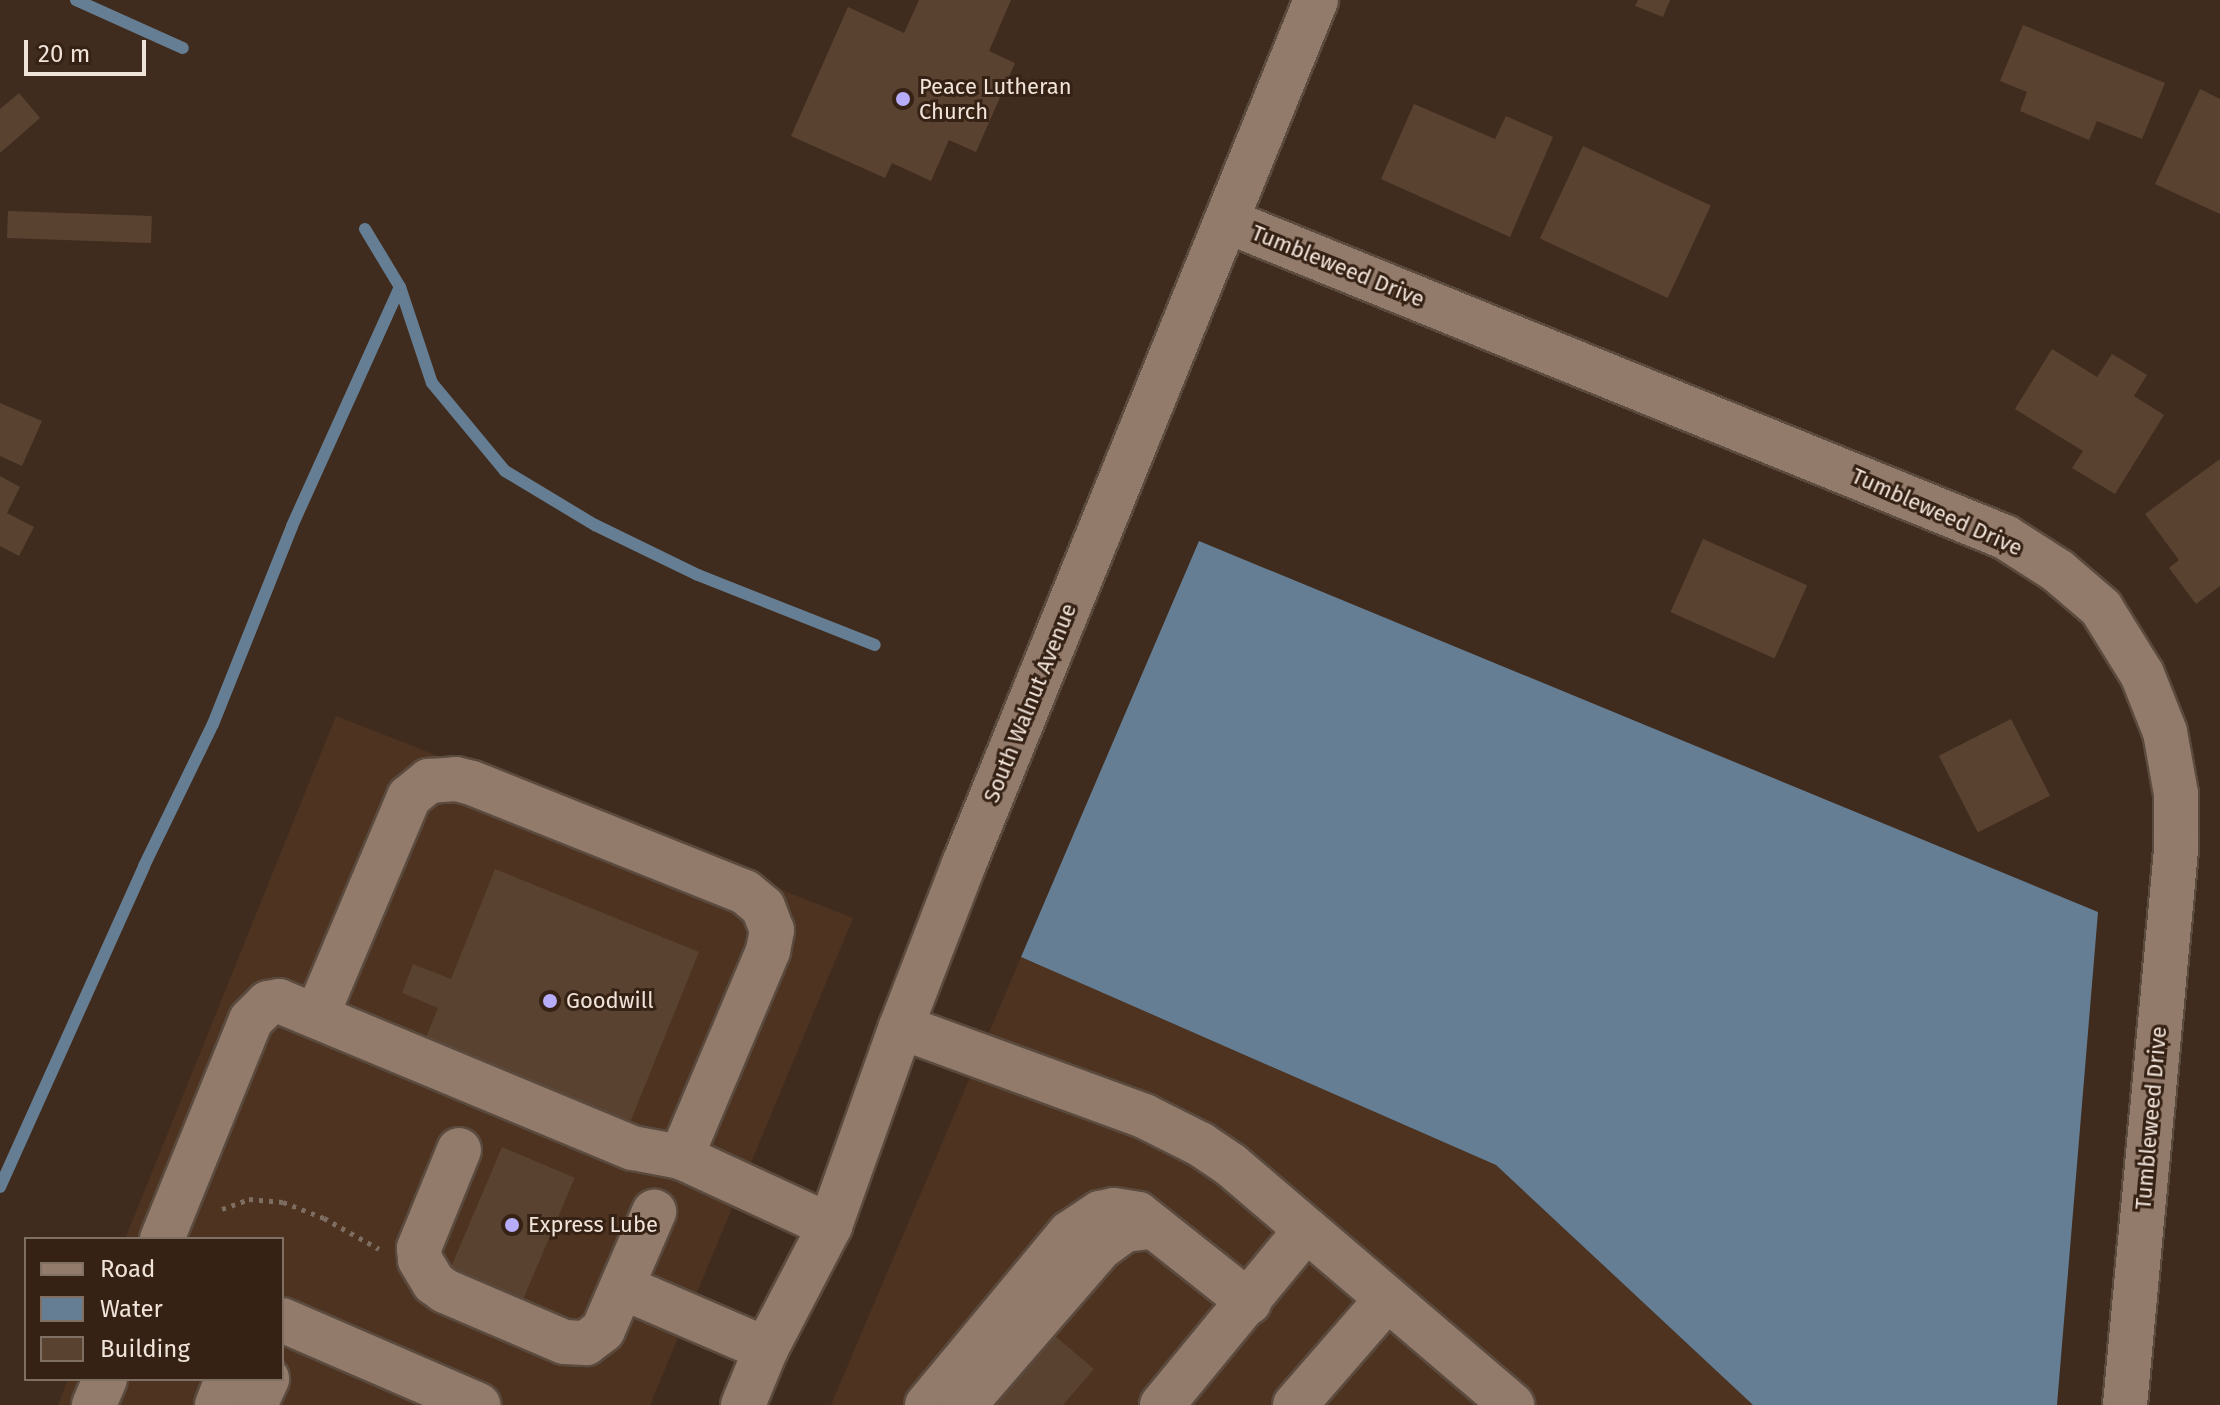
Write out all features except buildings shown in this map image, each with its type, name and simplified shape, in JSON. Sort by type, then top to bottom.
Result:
[{"type":"street","name":"South Walnut Avenue","points":[[743,1405],[766,1349],[830,1226],[901,1027],[1316,0]]},
{"type":"street","name":"Tumbleweed Drive","points":[[1227,221],[2005,537],[2058,571],[2101,608],[2142,674],[2165,732],[2176,794],[2176,850],[2125,1405]]},
{"type":"street","points":[[317,1015],[409,797],[429,781],[456,779],[472,783],[745,892],[763,907],[772,930],[768,951],[681,1157]]},
{"type":"street","points":[[165,1232],[257,1010],[279,1001],[633,1148],[681,1157],[830,1226]]},
{"type":"street","points":[[901,1027],[1172,1128],[1231,1165],[1512,1405]]},
{"type":"street","points":[[459,1150],[419,1248],[426,1270],[434,1283],[445,1291],[575,1345],[595,1338],[603,1330],[654,1212]]},
{"type":"street","points":[[927,1405],[1079,1225],[1114,1210],[1138,1214],[1249,1302]]},
{"type":"street","points":[[964,1405],[1106,1241],[1134,1227],[1156,1228]]},
{"type":"street","points":[[1162,1405],[1306,1230]]},
{"type":"street","points":[[622,1287],[766,1349]]},
{"type":"street","points":[[1295,1405],[1387,1299]]},
{"type":"street","points":[[285,1329],[478,1405]]},
{"type":"street","points":[[94,1405],[104,1381]]},
{"type":"street","points":[[217,1405],[226,1381]]},
{"type":"street","points":[[255,1405],[266,1381]]},
{"type":"path","points":[[165,1232],[249,1199],[263,1199],[304,1209],[368,1246],[384,1250],[419,1248]]},
{"type":"shaded area","points":[[336,716],[853,918],[650,1405],[58,1405],[67,1381],[284,1381],[284,1237],[126,1237]]},
{"type":"shaded area","points":[[1021,957],[1496,1165],[1753,1405],[831,1405]]},
{"type":"water","points":[[1199,541],[2098,912],[2057,1405],[1753,1405],[1496,1165],[1021,957]]},
{"type":"waterway","points":[[76,0],[183,48]]},
{"type":"waterway","points":[[365,229],[400,287],[432,383],[505,471],[595,525],[698,575],[875,645]]},
{"type":"waterway","points":[[0,1187],[144,866],[213,724],[292,526],[400,287]]},
{"type":"place","name":"Peace Lutheran Church","points":[[903,99]]},
{"type":"place","name":"Goodwill","points":[[550,1001]]},
{"type":"place","name":"Express Lube","points":[[512,1225]]}]
